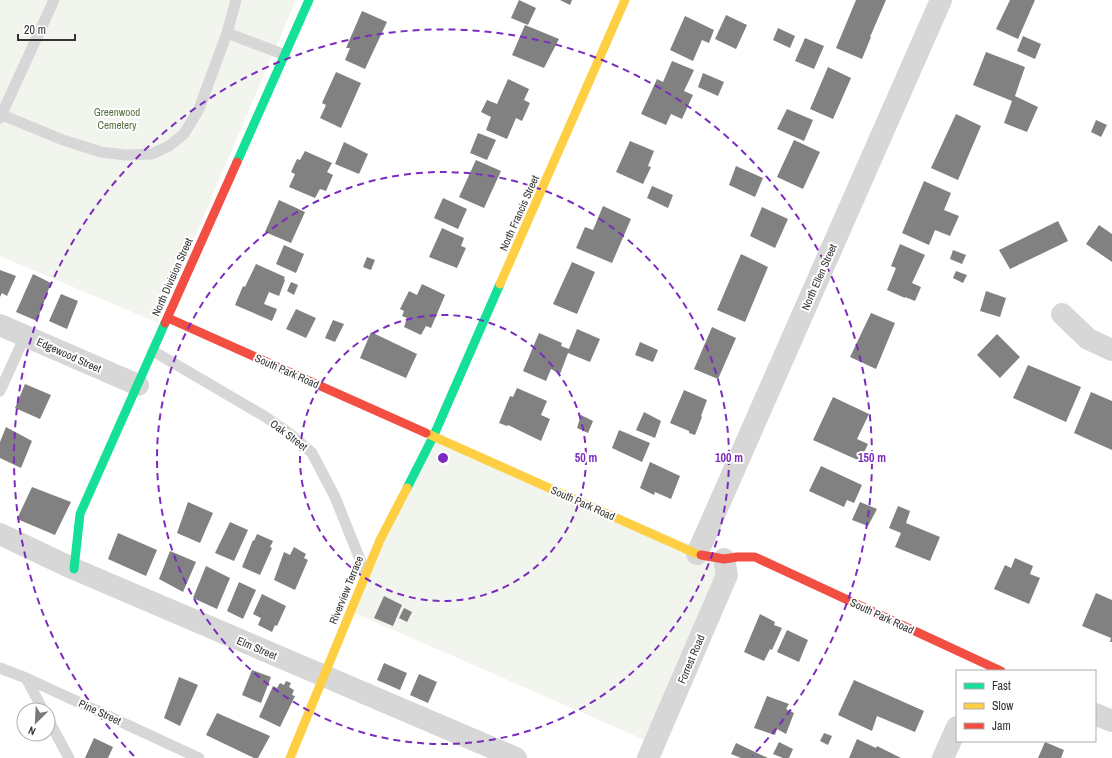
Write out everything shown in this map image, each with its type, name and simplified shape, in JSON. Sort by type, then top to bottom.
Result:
[{"type":"street","name":"North Division Street","points":[[74,569],[80,514],[309,0]]},
{"type":"street","name":"North Francis Street","points":[[434,435],[625,0]]},
{"type":"street","name":"North Ellen Street","points":[[697,554],[941,0]]},
{"type":"street","points":[[1062,314],[1088,339],[1112,350]]},
{"type":"street","name":"South Park Road","points":[[168,318],[434,435],[697,554],[724,559],[755,557],[989,669]]},
{"type":"street","name":"Edgewood Street","points":[[0,325],[138,385]]},
{"type":"street","name":"Riverview Terrace","points":[[290,758],[380,540],[434,435]]},
{"type":"street","name":"Elm Street","points":[[0,534],[74,569],[323,677],[516,758]]},
{"type":"street","name":"Forrest Road","points":[[648,758],[728,575],[724,559]]},
{"type":"street","points":[[1096,714],[1112,721]]},
{"type":"street","points":[[943,758],[956,729]]},
{"type":"lane","points":[[54,0],[0,116],[63,140],[100,152],[125,155],[152,154],[169,146],[184,134],[198,108],[227,33],[236,0]]},
{"type":"lane","points":[[227,33],[284,55]]},
{"type":"lane","points":[[0,391],[25,336]]},
{"type":"lane","name":"Oak Street","points":[[153,351],[264,416],[289,433],[312,453],[335,497],[366,572]]},
{"type":"lane","name":"Pine Street","points":[[0,668],[26,678],[199,758]]},
{"type":"lane","points":[[26,678],[39,702]]},
{"type":"lane","points":[[56,734],[69,758]]},
{"type":"green space","name":"Greenwood Cemetery","points":[[0,0],[296,0],[158,323],[0,256]]},
{"type":"green space","points":[[434,435],[724,559],[654,744],[350,611]]},
{"type":"building","points":[[519,0],[536,8],[528,25],[511,18]]},
{"type":"building","points":[[560,0],[572,0],[570,5]]},
{"type":"building","points":[[856,0],[886,0],[862,59],[836,48]]},
{"type":"building","points":[[1010,0],[1035,0],[1018,39],[996,29]]},
{"type":"building","points":[[362,11],[387,22],[365,69],[345,60],[350,48],[346,48]]},
{"type":"building","points":[[726,15],[747,25],[736,49],[715,39]]},
{"type":"building","points":[[685,16],[714,30],[709,43],[702,40],[693,61],[670,50]]},
{"type":"building","points":[[525,25],[559,39],[544,68],[512,55]]},
{"type":"building","points":[[778,28],[795,36],[790,48],[773,40]]},
{"type":"building","points":[[1023,36],[1041,44],[1035,59],[1017,51]]},
{"type":"building","points":[[805,38],[824,46],[814,69],[795,61]]},
{"type":"building","points":[[986,52],[1025,67],[1015,96],[1038,107],[1027,132],[1004,123],[1012,101],[973,85]]},
{"type":"building","points":[[672,61],[694,70],[684,91],[693,95],[682,119],[671,114],[666,125],[641,114],[657,79],[663,82]]},
{"type":"building","points":[[828,67],[851,78],[833,119],[810,109]]},
{"type":"building","points":[[336,72],[361,83],[341,128],[320,118],[326,105],[322,103]]},
{"type":"building","points":[[703,73],[724,82],[718,96],[698,87]]},
{"type":"building","points":[[508,79],[529,89],[524,100],[530,103],[522,121],[516,118],[507,139],[486,130],[491,117],[481,112],[487,100],[497,104]]},
{"type":"building","points":[[787,109],[813,120],[804,141],[777,129]]},
{"type":"building","points":[[956,114],[981,126],[958,180],[931,168]]},
{"type":"building","points":[[1096,120],[1107,125],[1101,137],[1091,132]]},
{"type":"building","points":[[478,133],[496,140],[487,160],[470,153]]},
{"type":"building","points":[[794,140],[820,152],[803,189],[777,177]]},
{"type":"building","points":[[630,141],[654,151],[648,166],[651,167],[643,184],[616,172]]},
{"type":"building","points":[[344,142],[368,154],[359,174],[335,164]]},
{"type":"building","points":[[305,151],[332,163],[327,172],[333,175],[326,191],[320,189],[315,198],[289,187],[295,174],[291,172],[297,159],[300,160]]},
{"type":"building","points":[[476,160],[501,171],[484,208],[459,197]]},
{"type":"building","points":[[736,166],[763,178],[755,197],[729,185]]},
{"type":"building","points":[[924,181],[951,193],[944,210],[959,216],[950,236],[935,230],[929,245],[902,233]]},
{"type":"building","points":[[652,186],[673,195],[668,208],[647,198]]},
{"type":"building","points":[[443,198],[467,209],[458,229],[434,218]]},
{"type":"building","points":[[279,200],[305,212],[291,243],[265,232]]},
{"type":"building","points":[[603,206],[631,219],[612,263],[576,248],[585,227],[593,230]]},
{"type":"building","points":[[762,207],[788,219],[775,248],[750,236]]},
{"type":"building","points":[[1058,221],[1068,241],[1010,269],[999,250]]},
{"type":"building","points":[[1099,225],[1112,234],[1112,262],[1086,244]]},
{"type":"building","points":[[442,228],[464,238],[461,246],[466,248],[457,268],[429,257]]},
{"type":"building","points":[[900,244],[925,255],[912,283],[921,287],[915,301],[887,290],[896,268],[891,266]]},
{"type":"building","points":[[284,245],[304,254],[296,273],[276,264]]},
{"type":"building","points":[[953,250],[966,255],[962,264],[950,259]]},
{"type":"building","points":[[741,254],[768,267],[745,322],[717,310]]},
{"type":"building","points":[[367,257],[375,260],[371,270],[363,267]]},
{"type":"building","points":[[572,262],[595,272],[577,314],[553,304]]},
{"type":"building","points":[[256,264],[285,277],[279,296],[269,292],[264,304],[277,309],[272,321],[235,305],[243,286],[245,287]]},
{"type":"building","points":[[0,270],[16,276],[7,296],[2,293],[0,297]]},
{"type":"building","points":[[956,271],[967,275],[963,283],[953,278]]},
{"type":"building","points":[[33,274],[51,283],[37,321],[16,312]]},
{"type":"building","points":[[291,282],[298,285],[294,295],[287,291]]},
{"type":"building","points":[[422,284],[445,295],[431,328],[426,326],[421,335],[404,327],[407,318],[402,316],[404,311],[400,309],[409,291],[417,295]]},
{"type":"building","points":[[986,291],[1006,298],[1000,317],[980,311]]},
{"type":"building","points":[[61,294],[78,301],[67,329],[49,321]]},
{"type":"building","points":[[296,309],[316,318],[306,338],[286,329]]},
{"type":"building","points":[[871,313],[895,323],[876,369],[850,357]]},
{"type":"building","points":[[333,320],[344,324],[335,342],[325,338]]},
{"type":"building","points":[[712,327],[736,338],[718,379],[694,369]]},
{"type":"building","points":[[577,329],[600,339],[590,362],[568,353],[560,374],[551,369],[546,381],[523,371],[539,333],[562,343],[561,346],[569,349]]},
{"type":"building","points":[[371,332],[417,354],[406,378],[360,358]]},
{"type":"building","points":[[997,334],[1020,357],[1000,378],[977,355]]},
{"type":"building","points":[[640,342],[658,350],[653,362],[635,355]]},
{"type":"building","points":[[1028,365],[1081,387],[1066,422],[1013,398]]},
{"type":"building","points":[[25,384],[51,395],[40,419],[15,408]]},
{"type":"building","points":[[517,388],[547,401],[541,415],[550,419],[541,441],[508,425],[499,423],[510,396],[513,397]]},
{"type":"building","points":[[684,390],[707,400],[695,435],[670,423]]},
{"type":"building","points":[[1091,392],[1112,401],[1112,450],[1074,433]]},
{"type":"building","points":[[833,397],[869,414],[857,439],[868,444],[860,461],[813,440]]},
{"type":"building","points":[[644,412],[661,421],[655,438],[636,430]]},
{"type":"building","points":[[581,415],[593,421],[588,433],[577,428]]},
{"type":"building","points":[[6,427],[32,441],[21,468],[0,458],[0,442]]},
{"type":"building","points":[[619,430],[650,443],[642,462],[612,448]]},
{"type":"building","points":[[650,462],[680,476],[671,499],[655,492],[654,495],[640,488]]},
{"type":"building","points":[[821,466],[862,485],[854,503],[847,500],[844,507],[809,491]]},
{"type":"building","points":[[32,487],[71,502],[55,535],[17,519]]},
{"type":"building","points":[[188,502],[213,513],[200,543],[177,533]]},
{"type":"building","points":[[860,502],[877,509],[868,526],[852,520]]},
{"type":"building","points":[[898,506],[910,511],[906,523],[940,537],[930,561],[895,547],[901,533],[889,528]]},
{"type":"building","points":[[230,522],[248,530],[234,561],[215,553]]},
{"type":"building","points":[[118,533],[157,550],[146,576],[108,559]]},
{"type":"building","points":[[257,534],[273,541],[270,547],[272,548],[260,575],[242,567]]},
{"type":"building","points":[[294,547],[306,554],[304,558],[308,560],[295,590],[274,580],[284,552],[290,555]]},
{"type":"building","points":[[170,551],[196,562],[183,592],[159,579]]},
{"type":"building","points":[[1015,558],[1033,566],[1030,574],[1040,578],[1029,604],[994,589],[1005,565],[1011,568]]},
{"type":"building","points":[[206,566],[230,578],[217,609],[193,598]]},
{"type":"building","points":[[239,582],[256,590],[243,619],[227,611]]},
{"type":"building","points":[[1096,593],[1112,600],[1112,642],[1110,642],[1111,638],[1082,626]]},
{"type":"building","points":[[262,594],[286,606],[277,626],[275,625],[272,632],[258,625],[261,618],[253,614]]},
{"type":"building","points":[[384,596],[402,605],[393,626],[374,618]]},
{"type":"building","points":[[404,608],[412,612],[407,622],[399,618]]},
{"type":"building","points":[[760,614],[775,622],[774,625],[782,628],[772,650],[770,649],[764,661],[744,652]]},
{"type":"building","points":[[787,630],[808,640],[799,662],[777,652]]},
{"type":"building","points":[[384,663],[407,673],[400,690],[377,680]]},
{"type":"building","points":[[252,670],[271,677],[261,703],[242,695]]},
{"type":"building","points":[[419,674],[437,682],[428,703],[410,695]]},
{"type":"building","points":[[179,677],[198,685],[180,726],[164,718]]},
{"type":"building","points":[[854,680],[924,711],[915,732],[877,716],[872,731],[838,715]]},
{"type":"building","points":[[286,681],[291,683],[289,687],[294,690],[292,695],[295,696],[280,727],[259,717],[273,686],[277,688],[280,683],[284,685]]},
{"type":"building","points":[[767,696],[789,704],[786,709],[794,713],[786,734],[777,729],[775,735],[754,728]]},
{"type":"building","points":[[217,713],[270,736],[258,758],[254,758],[206,735]]},
{"type":"building","points":[[824,733],[832,736],[828,745],[820,741]]},
{"type":"building","points":[[94,738],[113,747],[108,758],[85,758]]},
{"type":"building","points":[[857,739],[876,748],[877,746],[901,758],[849,758]]},
{"type":"building","points":[[779,742],[793,749],[789,758],[783,758],[773,754]]},
{"type":"building","points":[[1045,742],[1064,750],[1061,758],[1038,758]]},
{"type":"building","points":[[736,743],[768,758],[741,758],[731,754]]},
{"type":"traffic: fast","points":[[237,162],[309,0]]},
{"type":"traffic: fast","points":[[407,488],[434,435],[500,284]]},
{"type":"traffic: fast","points":[[74,569],[80,514],[165,323]]},
{"type":"traffic: slow","points":[[500,284],[625,0]]},
{"type":"traffic: slow","points":[[426,433],[701,555]]},
{"type":"traffic: slow","points":[[290,758],[380,540],[407,488]]},
{"type":"traffic: jam","points":[[165,323],[237,162]]},
{"type":"traffic: jam","points":[[168,318],[426,433]]},
{"type":"traffic: jam","points":[[701,555],[724,559],[755,557],[999,670]]}]
